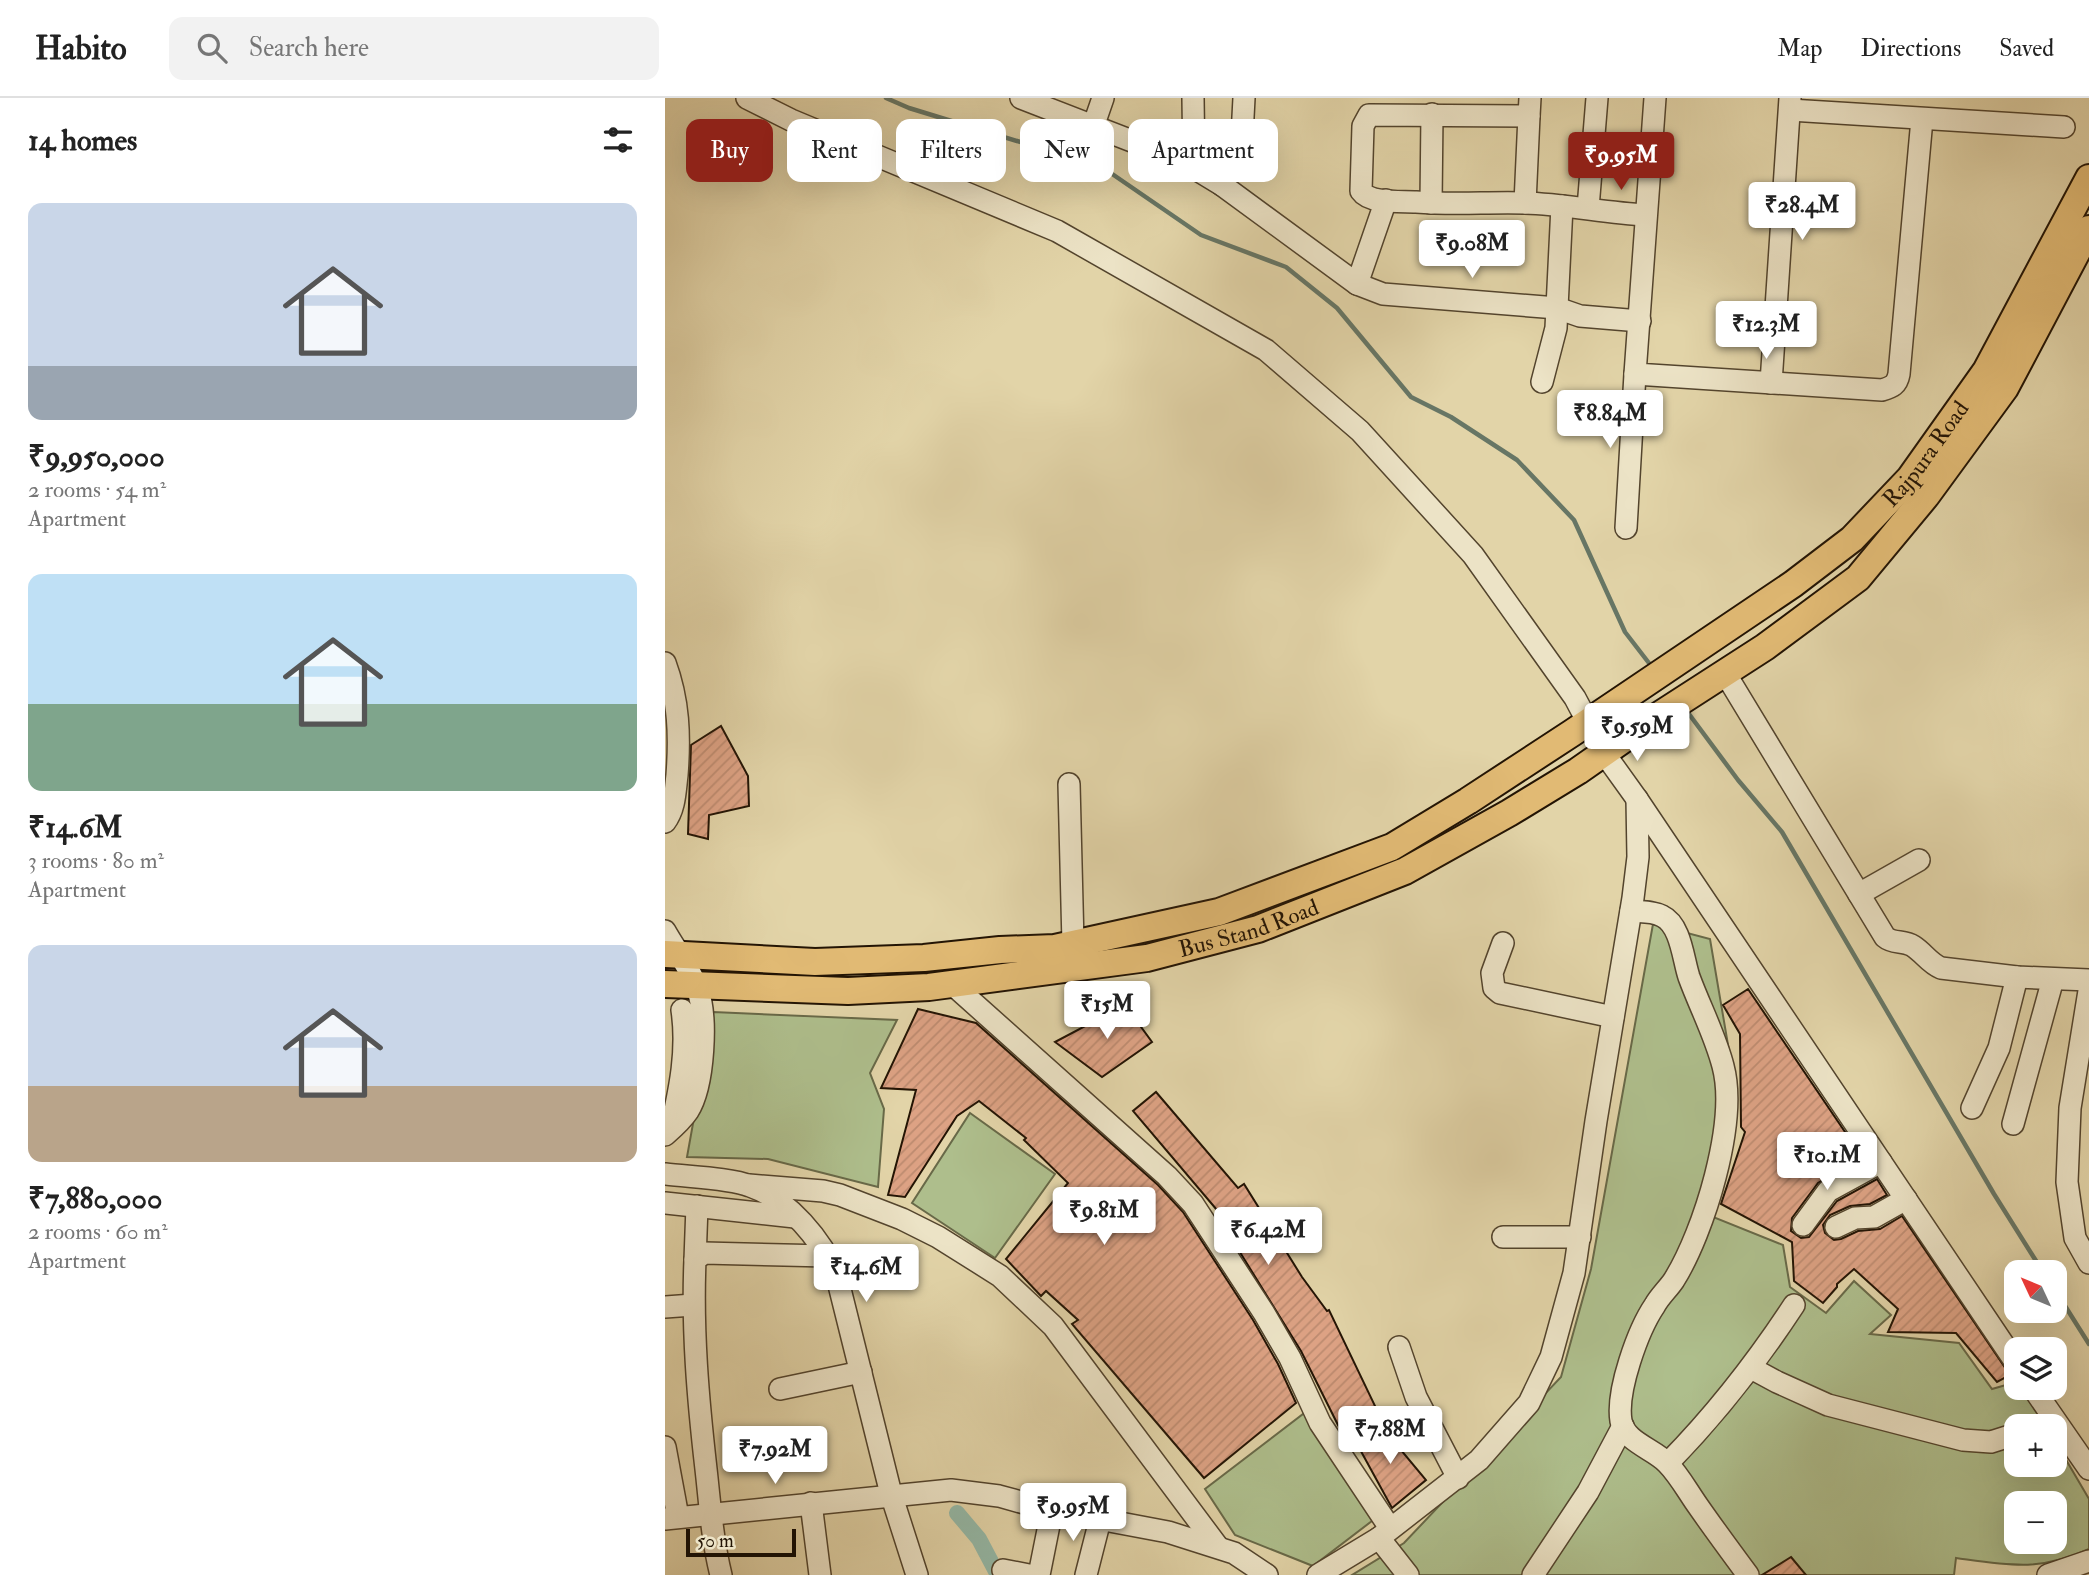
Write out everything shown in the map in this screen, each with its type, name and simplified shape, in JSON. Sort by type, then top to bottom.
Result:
[{"type":"main road","name":"Rajpura Road","points":[[1682,657],[1793,584],[1852,539],[1910,478],[1986,371],[2089,178]]},
{"type":"main road","name":"Rajpura Road","points":[[1765,647],[1858,578],[1926,496],[2005,388],[2089,229]]},
{"type":"main road","name":"Bus Stand Road","points":[[665,984],[848,991],[929,987],[1147,958],[1258,929],[1405,871],[1578,771],[1765,647]]},
{"type":"main road","name":"Bus Stand Road","points":[[672,954],[815,962],[924,958],[1000,950],[1055,948],[1219,912],[1392,847],[1468,801],[1682,657]]},
{"type":"street","points":[[747,98],[790,120],[1057,231],[1266,349],[1360,431],[1473,555],[1575,698],[1596,716],[1637,799],[2004,1345]]},
{"type":"street","points":[[1021,98],[1073,119]]},
{"type":"street","points":[[1096,119],[1103,98]]},
{"type":"street","points":[[1193,98],[1193,119]]},
{"type":"street","points":[[1222,185],[1242,136],[1244,98]]},
{"type":"street","points":[[1588,208],[1597,98]]},
{"type":"street","points":[[1626,528],[1655,98]]},
{"type":"street","points":[[1771,383],[1790,104],[1922,119],[2064,127]]},
{"type":"street","points":[[1525,203],[1530,107],[1432,114],[1374,113],[1365,119],[1361,191],[1369,198],[1431,203],[1525,203],[1646,215]]},
{"type":"street","points":[[1431,203],[1432,114]]},
{"type":"street","points":[[1635,374],[1882,390],[1891,388],[1897,382],[1922,119]]},
{"type":"street","points":[[1217,182],[1357,284],[1383,294],[1557,308],[1580,316],[1640,321]]},
{"type":"street","points":[[1357,284],[1386,200]]},
{"type":"street","points":[[1542,382],[1556,328],[1562,206]]},
{"type":"street","points":[[665,663],[675,697],[672,731],[675,796],[665,822]]},
{"type":"street","points":[[1716,680],[1885,937],[1890,941],[1911,944],[1941,968],[2017,977],[2089,980]]},
{"type":"street","points":[[1069,784],[1073,944]]},
{"type":"street","points":[[1318,1575],[1385,1533],[1479,1460],[1529,1403],[1551,1357],[1574,1273],[1631,911],[1637,858],[1637,799]]},
{"type":"street","points":[[1859,894],[1919,860]]},
{"type":"street","points":[[1631,911],[1660,915],[1670,920],[1724,1069],[1727,1108],[1725,1138],[1714,1182],[1691,1247],[1674,1280],[1647,1318],[1622,1384],[1623,1426],[1632,1438],[1668,1464],[1748,1575]]},
{"type":"street","points":[[665,930],[672,954],[697,985],[704,1013],[695,1096],[689,1110],[668,1133]]},
{"type":"street","points":[[1503,943],[1492,982],[1500,993],[1613,1017]]},
{"type":"street","points":[[1972,1108],[1999,1048],[2017,977]]},
{"type":"street","points":[[2013,1124],[2053,979]]},
{"type":"street","points":[[951,983],[1162,1172],[1193,1204],[1264,1312],[1290,1358],[1320,1423],[1408,1575]]},
{"type":"street","points":[[2089,990],[2070,1108],[2067,1182],[2075,1238],[2089,1263]]},
{"type":"street","points":[[668,1133],[683,1068],[682,1010]]},
{"type":"street","points":[[1803,1225],[1828,1191],[1881,1162]]},
{"type":"street","points":[[665,1174],[823,1191],[862,1202],[938,1237],[1000,1276],[1053,1326],[1218,1547]]},
{"type":"street","points":[[749,1185],[770,1195],[795,1217],[828,1256],[837,1277],[891,1494],[917,1575]]},
{"type":"street","points":[[1836,1227],[1855,1218],[1874,1217],[1906,1199]]},
{"type":"street","points":[[665,1203],[795,1217]]},
{"type":"street","points":[[697,1206],[693,1305],[699,1406],[713,1541],[720,1575]]},
{"type":"street","points":[[1503,1237],[1580,1237]]},
{"type":"street","points":[[695,1260],[704,1253],[828,1256]]},
{"type":"street","points":[[665,1307],[693,1305]]},
{"type":"street","points":[[1668,1464],[1703,1427],[1751,1368],[1794,1305]]},
{"type":"street","points":[[1399,1346],[1416,1397],[1458,1478]]},
{"type":"street","points":[[1751,1368],[1828,1405],[1950,1437],[1981,1442],[2004,1438]]},
{"type":"street","points":[[779,1389],[861,1372]]},
{"type":"street","points":[[1533,1575],[1588,1492],[1623,1426]]},
{"type":"street","points":[[2067,1444],[2089,1469]]},
{"type":"street","points":[[665,1447],[672,1518],[934,1490],[965,1491],[1168,1532],[1234,1553],[1267,1575]]},
{"type":"street","points":[[811,1503],[820,1575]]},
{"type":"street","points":[[1039,1575],[1052,1510]]},
{"type":"street","points":[[1086,1575],[1100,1520]]},
{"type":"street","points":[[2048,1575],[2089,1561]]},
{"type":"street","points":[[1003,1570],[1029,1575]]},
{"type":"green space","points":[[1653,924],[1710,939],[1735,1086],[1703,1213],[1783,1245],[1790,1287],[1826,1313],[1854,1281],[1891,1315],[1870,1334],[1959,1343],[1992,1389],[2004,1386],[2004,1400],[2030,1400],[2039,1414],[2004,1414],[2004,1477],[2067,1477],[2067,1461],[2089,1499],[2089,1549],[2039,1564],[2008,1564],[1956,1558],[1954,1575],[1352,1575],[1404,1543],[1561,1377],[1591,1269]]},
{"type":"green space","points":[[713,1012],[897,1020],[870,1073],[884,1109],[878,1187],[768,1159],[687,1157]]},
{"type":"green space","points":[[970,1113],[1055,1174],[995,1258],[912,1203]]},
{"type":"green space","points":[[1307,1411],[1385,1511],[1313,1566],[1235,1535],[1205,1489]]},
{"type":"building","points":[[721,726],[748,776],[749,806],[709,815],[708,839],[688,834],[691,745]]},
{"type":"building","points":[[1748,989],[1862,1157],[1818,1183],[1792,1218],[1791,1231],[1801,1238],[1809,1237],[1837,1201],[1877,1179],[1887,1195],[1870,1204],[1850,1206],[1830,1215],[1823,1225],[1825,1233],[1834,1240],[1841,1239],[1858,1231],[1880,1229],[1902,1216],[2004,1366],[2004,1378],[1997,1382],[1956,1333],[1888,1332],[1898,1309],[1854,1269],[1837,1284],[1823,1303],[1794,1281],[1792,1242],[1721,1204],[1745,1132],[1741,1127],[1740,1034],[1723,1005]]},
{"type":"building","points":[[1125,1005],[1152,1042],[1102,1077],[1055,1042]]},
{"type":"building","points":[[918,1009],[976,1023],[1158,1185],[1183,1212],[1253,1320],[1296,1403],[1204,1478],[1072,1324],[1078,1320],[1046,1291],[1041,1296],[1006,1259],[1068,1183],[1024,1140],[1026,1138],[979,1101],[957,1116],[905,1197],[888,1195],[916,1090],[881,1088]]},
{"type":"building","points":[[1156,1092],[1238,1188],[1244,1184],[1302,1277],[1327,1311],[1329,1310],[1376,1408],[1340,1429],[1301,1351],[1233,1241],[1239,1236],[1133,1111]]},
{"type":"building","points":[[1381,1426],[1426,1480],[1392,1508],[1357,1444]]},
{"type":"building","points":[[1791,1557],[1806,1575],[1762,1575]]},
{"type":"waterway","points":[[886,98],[909,108],[1102,167],[1201,235],[1286,267],[1337,308],[1411,397],[1451,417],[1517,460],[1574,520],[1625,632],[1652,667]]},
{"type":"waterway","points":[[1686,710],[1738,780],[1782,832],[2035,1260]]},
{"type":"waterway","points":[[2067,1309],[2089,1344]]},
{"type":"waterway","points":[[957,1513],[979,1539],[998,1575]]}]
